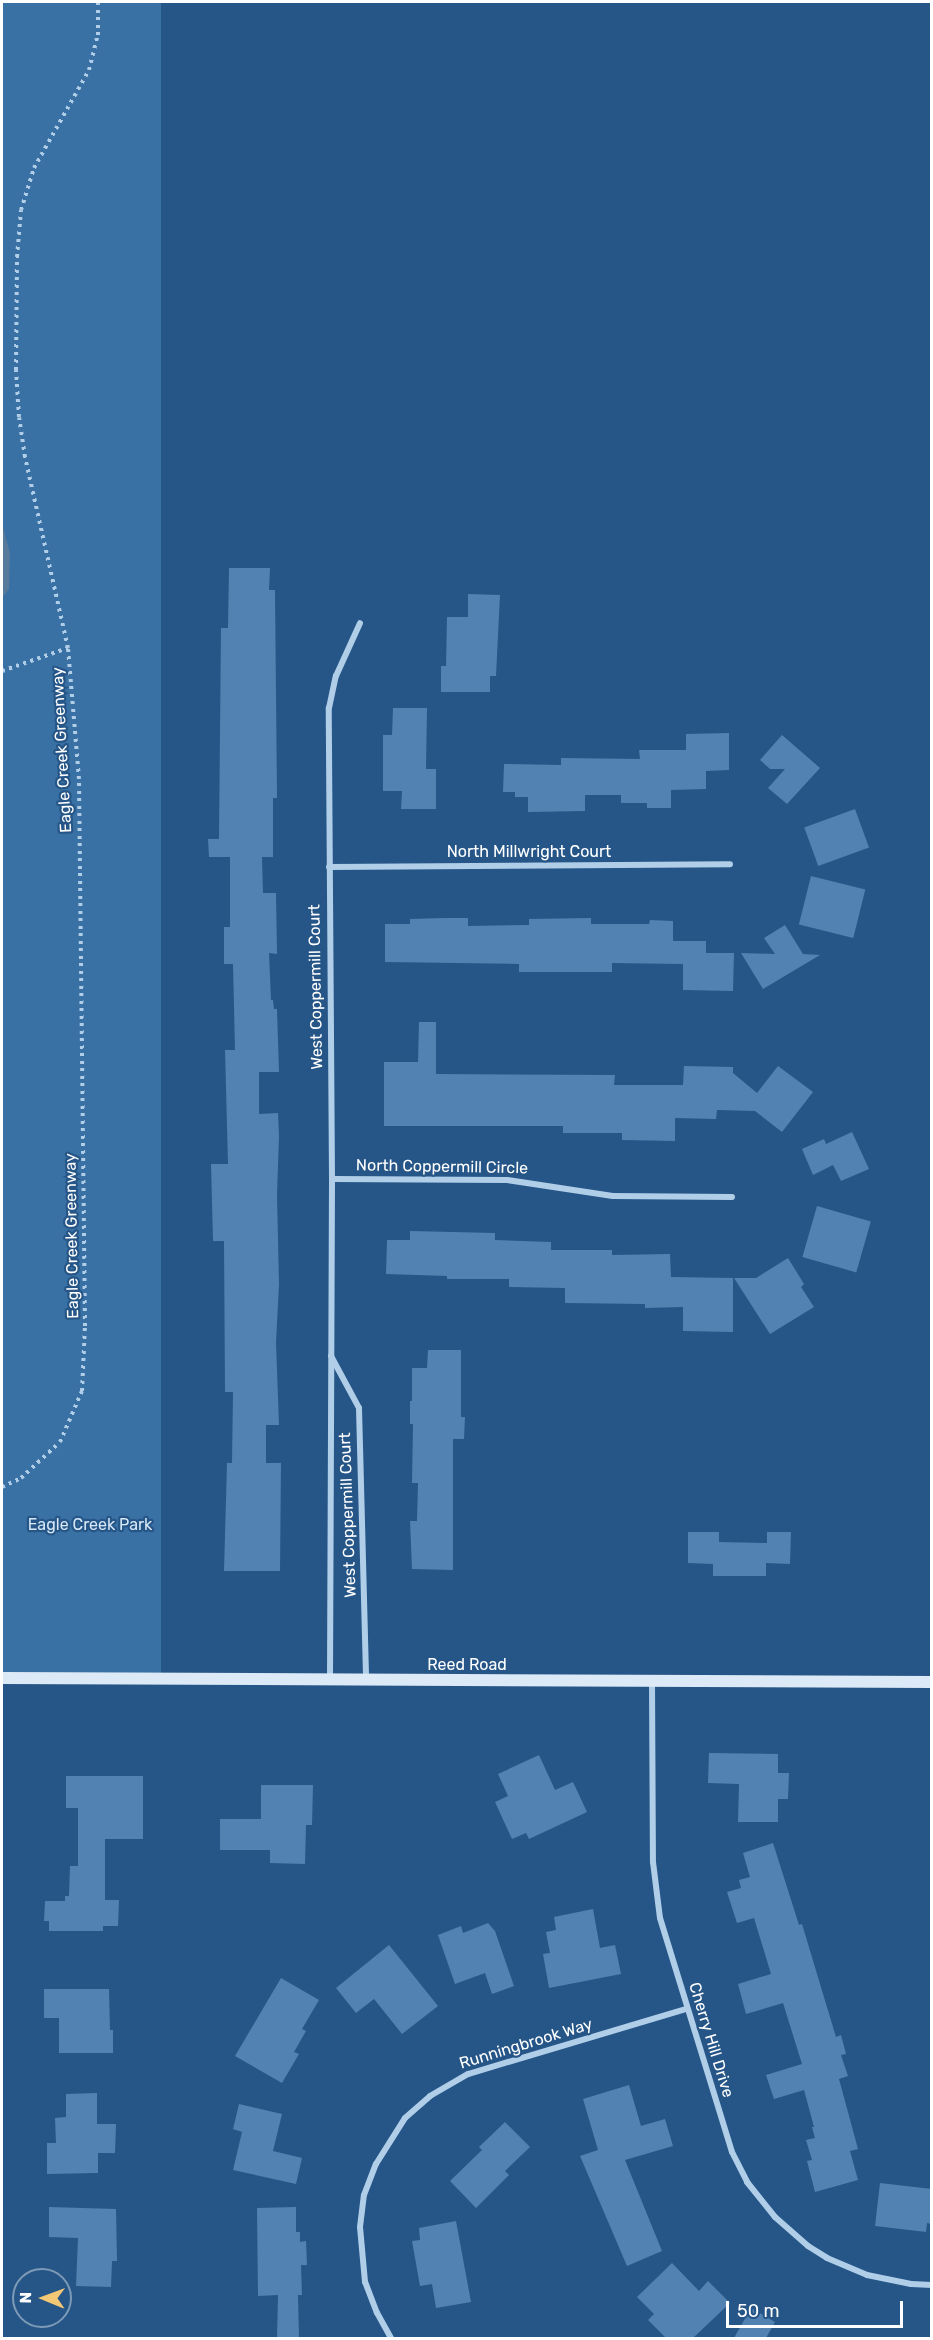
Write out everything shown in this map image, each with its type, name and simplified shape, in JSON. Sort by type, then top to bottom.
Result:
[{"type":"main road","name":"Reed Road","points":[[2,1678],[932,1682]]},
{"type":"street","name":"West Coppermill Court","points":[[330,1680],[332,1179],[329,708],[336,676],[360,624]]},
{"type":"street","name":"North Millwright Court","points":[[329,867],[729,864]]},
{"type":"street","name":"North Coppermill Circle","points":[[332,1179],[507,1180],[613,1196],[732,1197]]},
{"type":"street","name":"West Coppermill Court","points":[[331,1356],[359,1408],[366,1681]]},
{"type":"street","name":"Cherry Hill Drive","points":[[652,1682],[653,1862],[660,1918],[732,2152],[747,2182],[775,2217],[808,2246],[827,2258],[867,2275],[911,2284],[932,2285]]},
{"type":"street","name":"Runningbrook Way","points":[[391,2338],[377,2313],[365,2282],[360,2227],[364,2195],[376,2164],[405,2118],[430,2096],[468,2074],[686,2008]]},
{"type":"path","name":"Eagle Creek Greenway","points":[[2,1487],[21,1478],[60,1442],[82,1391],[85,1314],[79,779],[68,648],[22,437],[16,370],[17,256],[21,210],[33,168],[89,70],[98,35],[98,2]]},
{"type":"path","points":[[2,671],[68,648]]},
{"type":"green space","name":"Eagle Creek Park","points":[[2,2],[161,2],[161,1674],[2,1674]]},
{"type":"shaded area","points":[[2,523],[10,553],[9,589],[2,598]]},
{"type":"building","points":[[229,568],[270,568],[269,590],[275,590],[277,798],[273,798],[273,857],[262,857],[263,893],[276,893],[277,954],[269,953],[271,1000],[273,1000],[274,1009],[277,1009],[279,1072],[259,1072],[259,1114],[278,1113],[279,1284],[276,1343],[279,1425],[266,1425],[266,1463],[281,1463],[280,1571],[224,1571],[227,1463],[232,1463],[233,1392],[225,1392],[224,1241],[213,1241],[211,1164],[228,1164],[225,1050],[235,1050],[233,964],[224,964],[224,927],[230,927],[230,857],[209,857],[208,839],[219,839],[221,628],[228,628]]},
{"type":"building","points":[[468,594],[500,595],[496,676],[490,676],[490,692],[441,692],[441,666],[446,666],[447,617],[468,617]]},
{"type":"building","points":[[393,708],[427,708],[426,769],[436,769],[436,809],[401,809],[402,791],[383,791],[383,735],[392,735]]},
{"type":"building","points":[[729,733],[729,770],[706,771],[706,789],[671,790],[671,808],[647,808],[647,803],[621,803],[621,795],[585,795],[585,811],[528,812],[528,797],[515,797],[515,792],[503,792],[504,764],[561,765],[561,758],[640,759],[639,750],[686,750],[686,734]]},
{"type":"building","points":[[782,735],[820,768],[787,804],[768,788],[785,769],[770,769],[760,760]]},
{"type":"building","points":[[855,809],[869,848],[818,866],[804,827]]},
{"type":"building","points":[[811,876],[865,890],[853,938],[799,925]]},
{"type":"building","points":[[468,918],[468,926],[529,925],[529,919],[591,918],[591,924],[649,924],[650,920],[673,921],[673,941],[706,941],[706,953],[734,953],[733,991],[683,990],[683,964],[612,963],[612,972],[519,972],[519,964],[385,962],[385,924],[410,924],[410,919]]},
{"type":"building","points":[[785,925],[803,954],[820,955],[763,989],[741,953],[775,954],[764,938]]},
{"type":"building","points":[[419,1022],[436,1022],[436,1074],[615,1075],[614,1085],[683,1085],[684,1066],[733,1067],[733,1073],[757,1093],[778,1066],[813,1092],[782,1132],[755,1111],[717,1110],[716,1119],[675,1118],[675,1141],[622,1140],[622,1133],[563,1133],[563,1126],[384,1126],[384,1062],[418,1062]]},
{"type":"building","points":[[852,1132],[869,1169],[841,1181],[833,1165],[813,1175],[802,1149],[824,1139],[826,1144]]},
{"type":"building","points":[[817,1206],[871,1221],[856,1272],[802,1257]]},
{"type":"building","points":[[410,1231],[495,1233],[495,1240],[551,1242],[551,1250],[612,1250],[612,1255],[670,1254],[671,1277],[733,1278],[733,1332],[683,1331],[683,1307],[645,1308],[645,1304],[565,1303],[565,1288],[509,1287],[509,1279],[447,1279],[447,1276],[386,1274],[387,1240],[410,1240]]},
{"type":"building","points":[[788,1258],[804,1284],[801,1287],[814,1307],[770,1334],[734,1278],[756,1278]]},
{"type":"building","points":[[428,1350],[461,1350],[461,1417],[465,1417],[464,1439],[453,1439],[453,1570],[412,1569],[410,1521],[417,1521],[418,1483],[412,1483],[413,1424],[410,1424],[410,1401],[412,1401],[412,1368],[427,1368]]},
{"type":"building","points":[[688,1532],[719,1532],[719,1542],[767,1543],[767,1532],[791,1532],[790,1564],[766,1563],[766,1576],[713,1576],[713,1564],[688,1563]]},
{"type":"building","points":[[709,1753],[778,1754],[778,1773],[789,1773],[788,1799],[778,1799],[778,1822],[738,1822],[739,1784],[708,1783]]},
{"type":"building","points":[[539,1755],[555,1790],[573,1782],[587,1812],[529,1839],[526,1833],[512,1839],[495,1802],[508,1796],[498,1774]]},
{"type":"building","points":[[66,1776],[143,1776],[143,1839],[105,1839],[105,1900],[119,1900],[118,1926],[103,1926],[103,1931],[49,1931],[49,1921],[44,1921],[45,1901],[65,1901],[65,1896],[69,1896],[70,1866],[78,1866],[78,1808],[66,1808]]},
{"type":"building","points":[[261,1785],[313,1785],[312,1825],[306,1825],[305,1864],[270,1863],[270,1850],[220,1850],[220,1819],[261,1819]]},
{"type":"building","points":[[773,1843],[799,1925],[802,1924],[836,2037],[841,2035],[846,2054],[841,2055],[848,2076],[839,2079],[858,2149],[850,2151],[858,2180],[815,2192],[807,2161],[812,2160],[806,2140],[815,2138],[812,2127],[814,2127],[804,2090],[774,2099],[766,2075],[802,2064],[783,2003],[746,2014],[738,1984],[771,1974],[754,1918],[737,1923],[727,1892],[741,1888],[739,1880],[750,1877],[743,1853]]},
{"type":"building","points":[[593,1909],[600,1948],[615,1945],[621,1974],[549,1988],[543,1954],[550,1953],[546,1932],[556,1930],[554,1917]]},
{"type":"building","points":[[488,1923],[495,1931],[514,1986],[492,1994],[485,1973],[455,1984],[438,1935],[461,1926],[463,1933]]},
{"type":"building","points":[[389,1945],[438,2006],[402,2034],[374,1999],[356,2013],[336,1988]]},
{"type":"building","points":[[281,1978],[319,2000],[302,2029],[306,2031],[294,2052],[299,2054],[282,2083],[235,2056]]},
{"type":"building","points":[[44,1989],[109,1989],[113,2053],[59,2053],[59,2018],[44,2018]]},
{"type":"building","points":[[629,2085],[641,2126],[665,2119],[673,2146],[625,2160],[662,2251],[627,2266],[580,2156],[598,2150],[583,2099]]},
{"type":"building","points":[[97,2093],[97,2124],[116,2124],[115,2153],[98,2153],[98,2173],[47,2174],[47,2143],[56,2143],[55,2118],[66,2117],[66,2094]]},
{"type":"building","points":[[239,2104],[282,2114],[273,2151],[302,2158],[296,2184],[233,2170],[242,2132],[233,2129]]},
{"type":"building","points":[[505,2122],[530,2147],[505,2171],[509,2175],[476,2208],[450,2181],[482,2150],[479,2147]]},
{"type":"building","points":[[880,2183],[932,2189],[932,2224],[927,2223],[926,2232],[875,2226]]},
{"type":"building","points":[[49,2207],[116,2209],[117,2261],[112,2261],[111,2287],[76,2286],[78,2238],[49,2237]]},
{"type":"building","points":[[296,2207],[296,2232],[300,2232],[300,2242],[306,2241],[307,2265],[301,2265],[302,2295],[298,2295],[299,2338],[277,2338],[278,2295],[258,2296],[257,2208]]},
{"type":"building","points":[[456,2221],[471,2302],[436,2308],[432,2284],[420,2286],[412,2241],[420,2240],[419,2228]]},
{"type":"building","points":[[672,2263],[699,2291],[708,2281],[730,2303],[693,2338],[666,2338],[648,2320],[654,2314],[637,2297]]},
{"type":"building","points":[[751,2308],[775,2322],[766,2338],[734,2338]]}]
